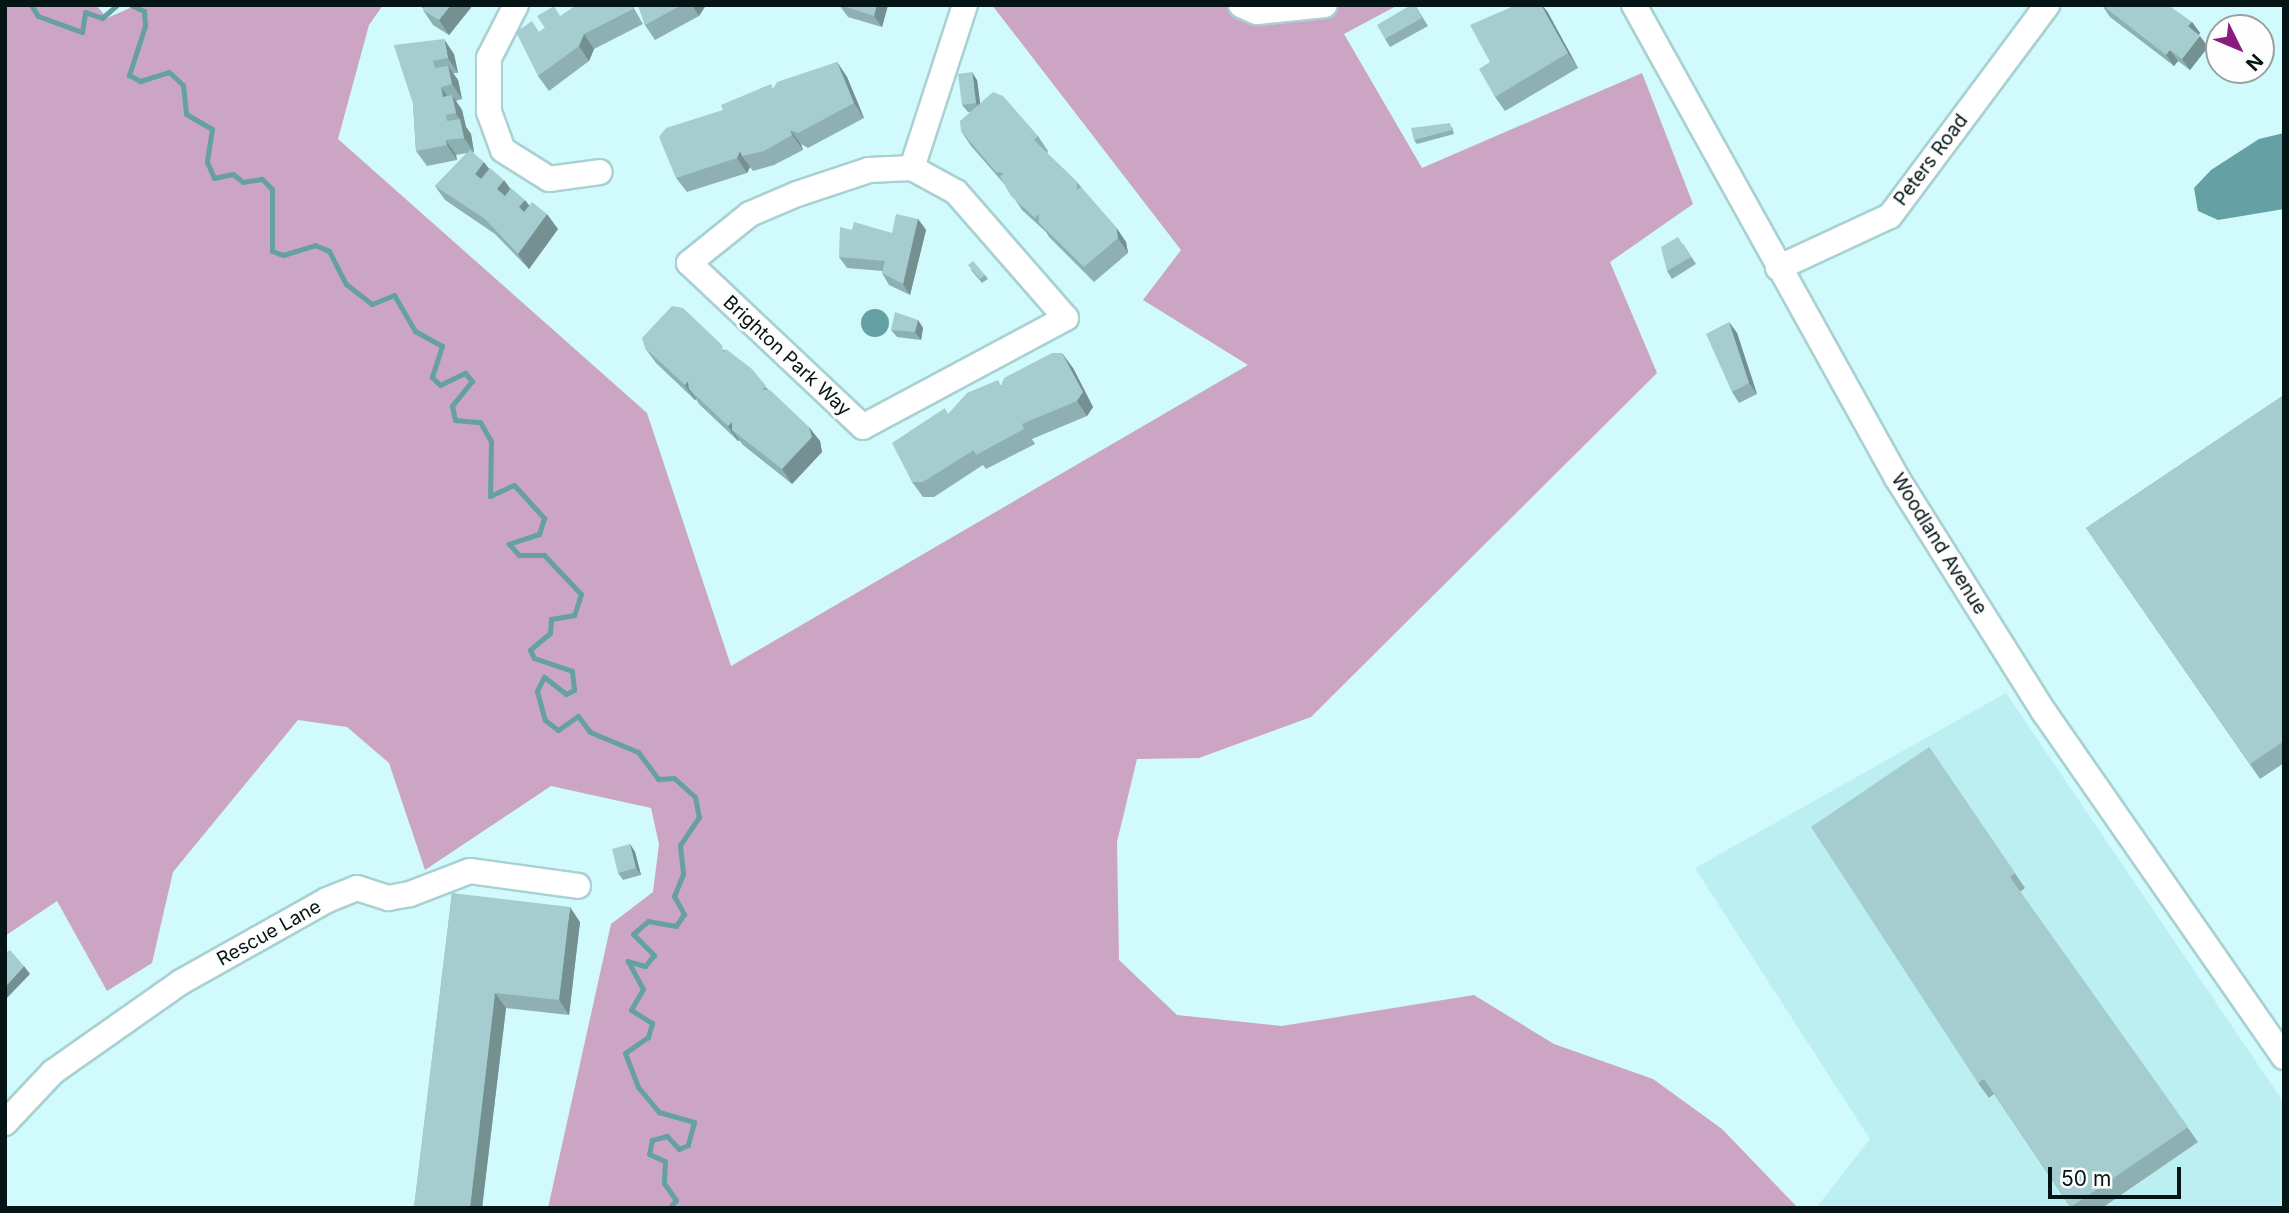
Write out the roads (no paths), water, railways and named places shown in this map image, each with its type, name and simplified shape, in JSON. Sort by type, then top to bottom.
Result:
[{"type":"street","points":[[516,5],[489,58],[489,112],[503,150],[549,179],[600,172]]},
{"type":"street","points":[[912,168],[965,5]]},
{"type":"street","points":[[1241,5],[1257,12],[1325,5]]},
{"type":"street","name":"Woodland Avenue","points":[[1634,5],[1897,478],[2044,712],[2284,1057]]},
{"type":"street","name":"Peters Road","points":[[1778,268],[1890,216],[2047,5]]},
{"type":"street","name":"Brighton Park Way","points":[[912,168],[956,192],[1066,318],[863,427],[689,263],[739,221],[797,194],[869,170],[912,168]]},
{"type":"street","name":"Rescue Lane","points":[[5,1122],[53,1072],[181,982],[337,896],[357,888],[388,898],[410,894],[470,872],[578,886]]},
{"type":"waterway","points":[[31,5],[38,16],[82,32],[85,12],[102,18],[117,5]]},
{"type":"waterway","points":[[131,5],[144,11],[145,26],[129,75],[140,81],[169,72],[183,85],[186,114],[212,129],[207,162],[214,178],[233,174],[243,182],[262,179],[272,189],[272,251],[283,255],[315,245],[329,251],[346,284],[372,304],[394,295],[415,331],[442,346],[432,377],[440,385],[465,373],[472,381],[452,406],[455,420],[480,422],[491,441],[490,496],[514,485],[544,518],[539,534],[509,544],[519,555],[544,555],[581,594],[574,615],[551,619],[550,633],[530,650],[534,658],[572,671],[574,690],[566,694],[544,677],[537,691],[545,720],[558,730],[578,716],[590,732],[638,752],[658,779],[674,778],[695,797],[699,817],[680,845],[683,874],[674,896],[684,914],[676,926],[648,921],[633,934],[654,955],[645,966],[628,961],[643,989],[631,1010],[652,1023],[648,1037],[625,1053],[638,1087],[659,1112],[694,1122],[688,1145],[679,1149],[667,1136],[652,1140],[649,1154],[665,1161],[664,1183],[676,1200],[669,1208]]}]
